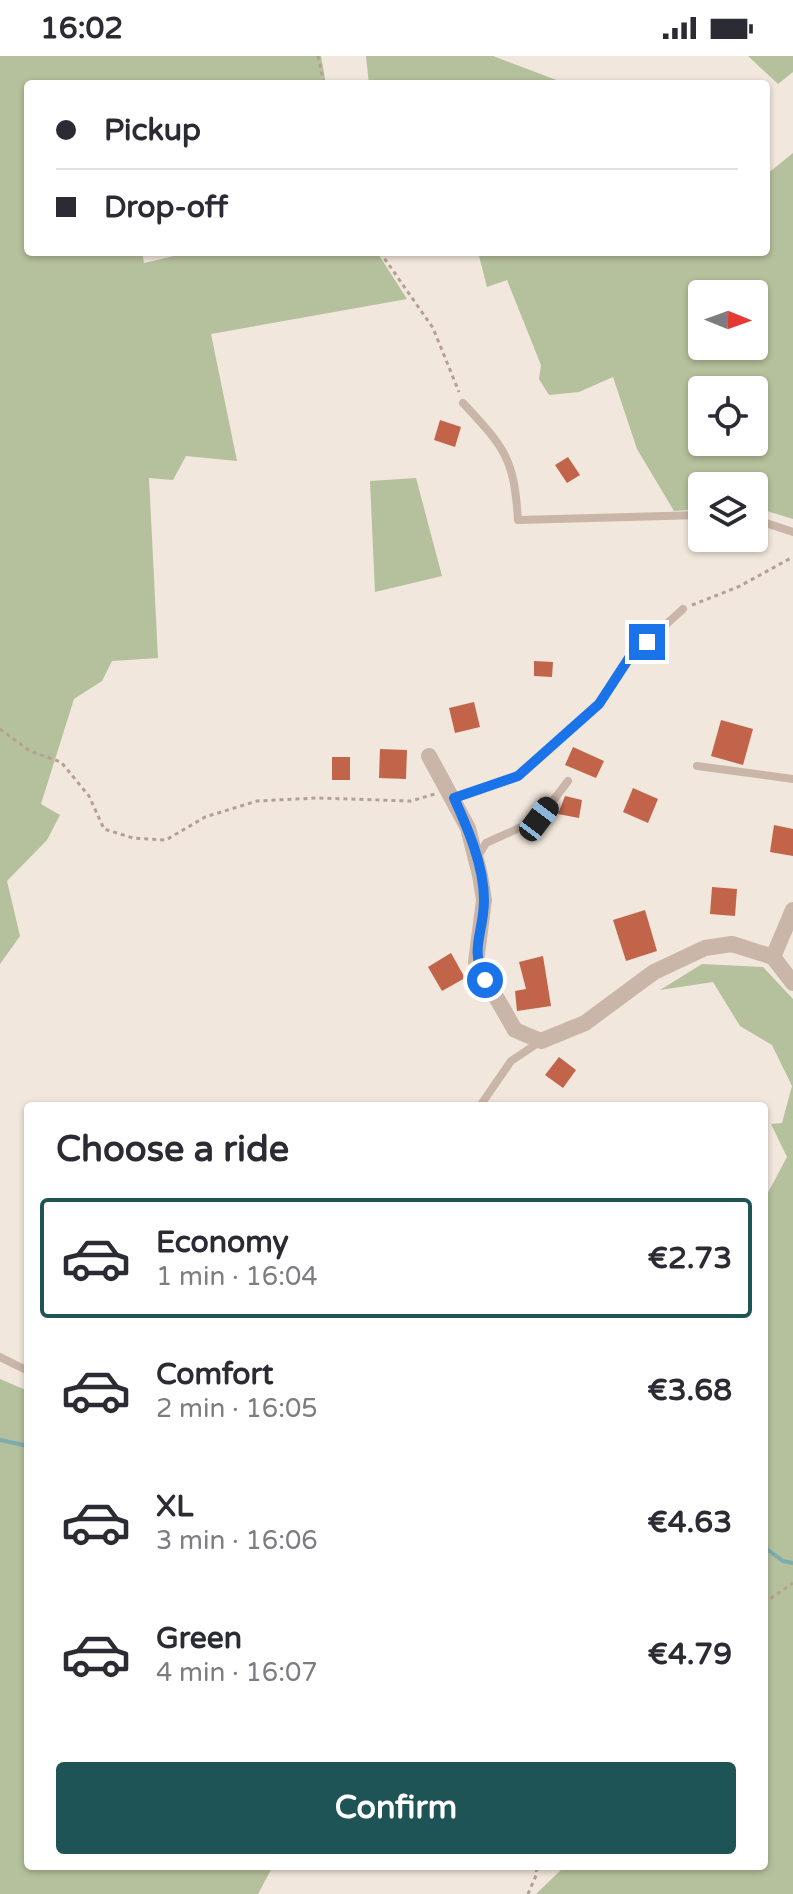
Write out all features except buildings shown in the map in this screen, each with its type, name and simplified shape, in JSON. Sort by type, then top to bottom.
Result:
[{"type":"street","points":[[429,756],[468,828],[476,859],[484,900],[476,962],[515,1030],[541,1041],[585,1023],[654,972],[705,948],[732,944],[773,957],[793,983]]},
{"type":"street","points":[[773,957],[793,910]]},
{"type":"lane","points":[[463,403],[498,440],[516,477],[518,520],[688,515]]},
{"type":"lane","points":[[768,524],[793,532]]},
{"type":"lane","points":[[452,794],[518,776],[599,704],[629,658],[683,609]]},
{"type":"lane","points":[[697,766],[793,779]]},
{"type":"lane","points":[[476,859],[486,843],[539,819],[568,781]]},
{"type":"lane","points":[[483,1102],[511,1061],[541,1041]]},
{"type":"lane","points":[[0,1357],[24,1369]]},
{"type":"path","points":[[318,56],[323,80]]},
{"type":"path","points":[[383,256],[433,328],[463,403]]},
{"type":"path","points":[[683,609],[738,587],[793,557]]},
{"type":"path","points":[[0,729],[30,751],[61,762],[89,796],[104,829],[133,838],[166,840],[205,817],[257,801],[316,798],[411,801],[452,794]]},
{"type":"path","points":[[768,1600],[793,1583]]},
{"type":"path","points":[[528,1894],[536,1870]]},
{"type":"green space","points":[[0,56],[321,56],[325,80],[24,80],[24,256],[143,256],[144,263],[174,256],[380,256],[407,299],[211,334],[237,461],[186,456],[173,480],[149,478],[158,658],[112,661],[102,681],[74,699],[41,804],[60,815],[47,840],[7,881],[20,936],[0,964]]},
{"type":"green space","points":[[366,56],[493,56],[556,80],[369,80]]},
{"type":"green space","points":[[748,56],[793,56],[793,72],[778,84]]},
{"type":"green space","points":[[793,153],[793,519],[768,511],[768,472],[688,472],[688,510],[674,511],[637,449],[613,377],[579,392],[549,395],[539,379],[541,365],[507,280],[487,287],[479,256],[770,256],[770,172]]},
{"type":"green space","points":[[416,478],[442,576],[375,592],[370,481]]},
{"type":"green space","points":[[702,964],[763,967],[793,999],[793,1894],[536,1894],[561,1870],[768,1870],[768,1193],[787,1157],[771,1124],[782,1123],[792,1086],[772,1045],[740,1026],[713,982],[660,990]]},
{"type":"green space","points":[[0,1379],[24,1389],[24,1870],[271,1870],[258,1894],[0,1894]]},
{"type":"waterway","points":[[0,1440],[24,1445]]},
{"type":"waterway","points":[[768,1550],[783,1561],[793,1563]]},
{"type":"route","points":[[485,980],[476,962],[484,900],[480,875],[468,828],[454,798],[518,776],[599,704],[629,658],[647,642]]}]
